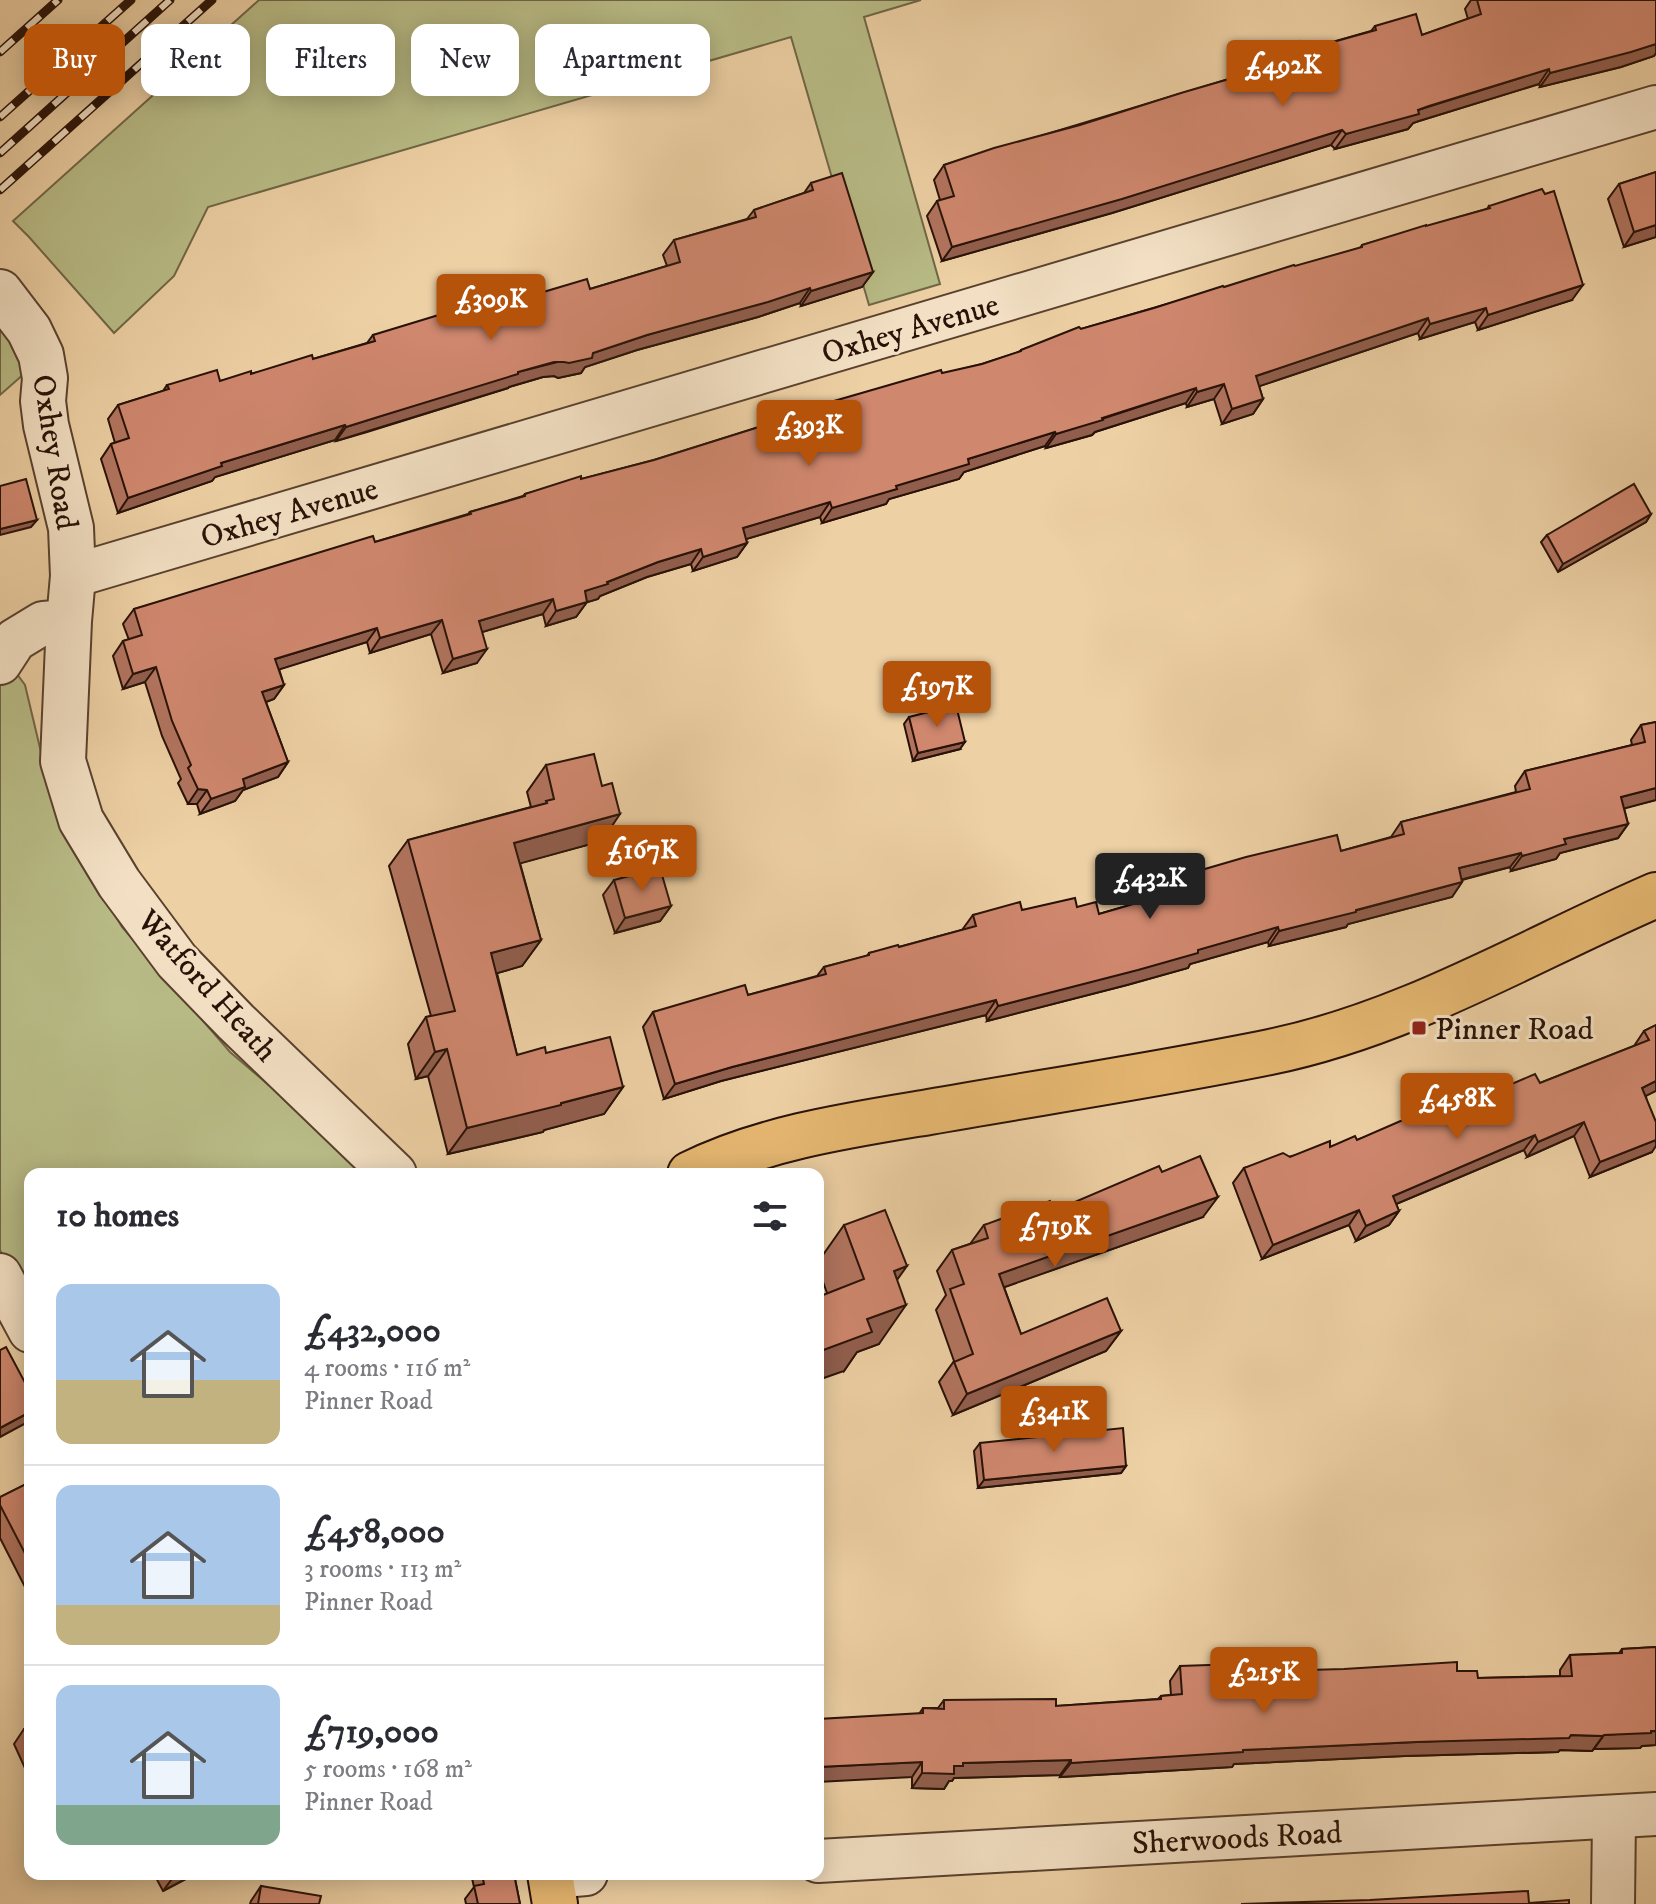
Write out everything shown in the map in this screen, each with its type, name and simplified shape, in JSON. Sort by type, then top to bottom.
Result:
[{"type":"main road","points":[[703,1168],[777,1143],[863,1123],[1272,1051],[1349,1031],[1422,1004],[1656,895]]},
{"type":"street","name":"Oxhey Avenue","points":[[73,576],[1656,107]]},
{"type":"street","name":"Oxhey Road","points":[[8,301],[29,330],[41,355],[46,425],[71,528],[73,576]]},
{"type":"street","name":"Watford Heath","points":[[73,576],[63,761],[81,820],[119,883],[177,961],[388,1168]]},
{"type":"street","points":[[0,663],[15,640],[43,623],[69,621]]},
{"type":"street","points":[[0,1275],[24,1320]]},
{"type":"street","name":"Sherwoods Road","points":[[824,1861],[1656,1814]]},
{"type":"street","points":[[1613,1904],[1614,1817]]},
{"type":"green space","points":[[259,0],[921,0],[864,17],[940,284],[869,305],[791,37],[710,61],[710,24],[535,24],[535,96],[589,96],[208,207],[174,276],[114,333],[13,221],[152,96],[250,96],[250,24],[232,24]]},
{"type":"green space","points":[[0,320],[25,373],[0,395]]},
{"type":"green space","points":[[17,674],[25,685],[56,815],[122,927],[230,1052],[366,1168],[24,1168],[24,1297],[0,1250],[0,679]]},
{"type":"building","points":[[1477,0],[1656,0],[1656,44],[1550,73],[1549,69],[1429,106],[1418,110],[1419,114],[1346,134],[1342,130],[1122,199],[952,247],[937,201],[954,196],[944,165],[1253,72],[1248,56],[1299,41],[1301,51],[1376,30],[1375,26],[1416,14],[1422,35],[1481,14]]},
{"type":"building","points":[[1656,172],[1656,225],[1634,232],[1619,184]]},
{"type":"building","points":[[842,173],[873,272],[647,335],[593,353],[592,358],[569,363],[554,362],[518,372],[221,463],[222,466],[128,498],[111,444],[129,438],[118,405],[169,389],[167,385],[217,370],[220,381],[251,371],[251,374],[312,355],[313,359],[375,341],[373,335],[455,310],[459,325],[543,301],[540,293],[587,279],[590,289],[680,262],[674,240],[756,217],[754,210],[813,190],[811,183]]},
{"type":"building","points":[[1542,189],[1545,194],[1554,191],[1583,285],[1488,315],[1486,308],[1430,324],[1428,318],[1256,376],[1263,399],[1232,409],[1224,384],[1197,392],[1196,388],[1103,420],[968,459],[969,464],[896,486],[897,489],[832,508],[830,502],[743,528],[747,543],[703,557],[701,549],[658,562],[585,591],[587,602],[556,611],[553,599],[479,621],[487,649],[453,659],[442,620],[380,638],[377,628],[275,659],[284,685],[262,692],[288,762],[243,779],[245,787],[211,799],[207,790],[198,789],[188,768],[191,765],[172,721],[156,667],[133,674],[123,641],[142,635],[134,609],[373,536],[375,542],[471,514],[581,476],[581,479],[654,460],[804,413],[803,410],[941,370],[942,373],[982,364],[1079,327],[1081,329],[1362,247]]},
{"type":"building","points":[[26,479],[37,520],[0,529],[0,486]]},
{"type":"building","points":[[1634,484],[1651,514],[1563,564],[1547,535]]},
{"type":"building","points":[[956,705],[965,742],[918,753],[909,717]]},
{"type":"building","points":[[1656,722],[1656,788],[1621,797],[1628,824],[1564,839],[1566,844],[1522,856],[1521,853],[1459,868],[1462,882],[1356,912],[1279,931],[1278,927],[1138,970],[998,1006],[996,1000],[675,1084],[653,1012],[745,985],[748,995],[826,974],[824,967],[976,926],[973,915],[1020,902],[1022,910],[1075,898],[1077,907],[1096,902],[1099,914],[1202,884],[1198,871],[1246,857],[1337,835],[1341,851],[1404,834],[1401,822],[1530,789],[1525,771],[1645,742],[1641,725]]},
{"type":"building","points":[[594,754],[602,786],[612,783],[620,814],[514,843],[541,940],[491,953],[517,1055],[545,1047],[546,1053],[610,1037],[623,1087],[467,1128],[447,1049],[435,1052],[426,1017],[455,1011],[408,840],[547,803],[554,799],[546,765]]},
{"type":"building","points":[[660,868],[671,906],[625,918],[614,880]]},
{"type":"building","points":[[1656,1025],[1656,1081],[1642,1088],[1656,1122],[1656,1140],[1600,1162],[1584,1122],[1538,1142],[1535,1135],[1393,1196],[1399,1211],[1366,1226],[1359,1210],[1273,1245],[1244,1168],[1283,1153],[1290,1157],[1330,1141],[1330,1147],[1355,1136],[1357,1140],[1486,1080],[1491,1093],[1535,1074],[1540,1083],[1649,1040],[1644,1031]]},
{"type":"building","points":[[1200,1156],[1218,1197],[999,1274],[1021,1334],[1107,1298],[1121,1331],[967,1394],[954,1362],[973,1354],[950,1289],[964,1284],[952,1250],[988,1238],[984,1225],[1050,1201],[1054,1211],[1159,1166],[1162,1172]]},
{"type":"building","points":[[885,1210],[907,1266],[894,1271],[906,1305],[867,1319],[872,1332],[824,1350],[824,1295],[864,1279],[844,1225]]},
{"type":"building","points":[[6,1347],[24,1381],[24,1415],[0,1428],[0,1350]]},
{"type":"building","points":[[1123,1428],[1126,1466],[984,1480],[980,1443]]},
{"type":"building","points":[[24,1485],[24,1551],[0,1505],[0,1497]]},
{"type":"building","points":[[1656,1647],[1656,1731],[1651,1733],[1243,1750],[1071,1763],[1071,1760],[963,1763],[963,1766],[954,1766],[954,1774],[922,1773],[922,1762],[824,1767],[824,1719],[923,1713],[923,1708],[944,1709],[944,1700],[1056,1699],[1056,1706],[1161,1699],[1161,1696],[1182,1694],[1180,1666],[1238,1664],[1238,1672],[1457,1662],[1457,1671],[1477,1671],[1478,1678],[1572,1676],[1570,1655],[1622,1653],[1622,1649]]},
{"type":"building","points":[[483,1880],[515,1880],[520,1904],[478,1904],[474,1886],[484,1884]]},
{"type":"building","points":[[261,1886],[321,1896],[319,1904],[258,1904]]},
{"type":"building","points":[[1528,1891],[1529,1903],[1569,1900],[1569,1904],[1241,1904],[1370,1900]]},
{"type":"railway","points":[[0,52],[58,0]]},
{"type":"railway","points":[[0,117],[131,0]]},
{"type":"railway","points":[[0,153],[170,0]]},
{"type":"railway","points":[[0,190],[212,0]]},
{"type":"place","name":"Pinner Road","points":[[1419,1028]]}]
